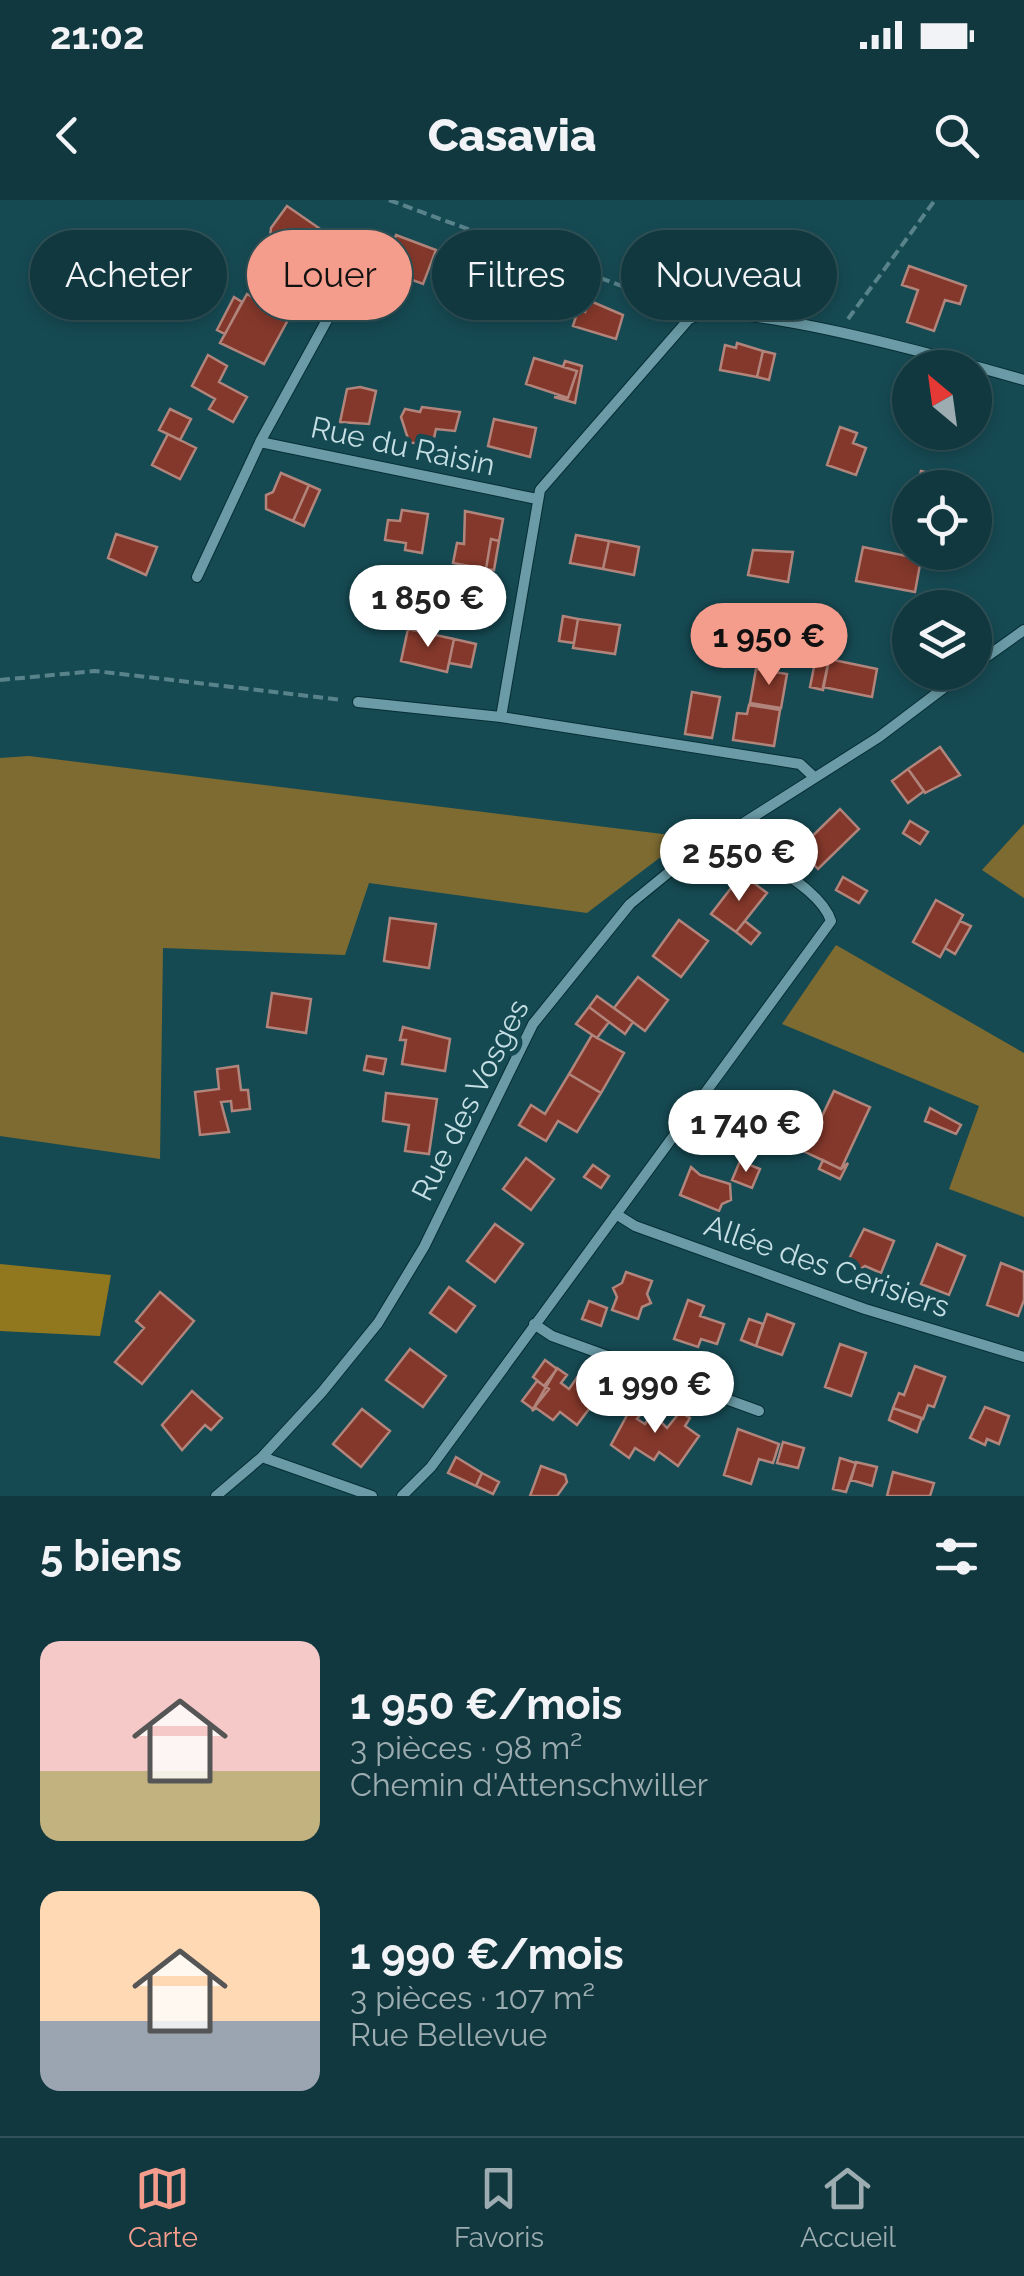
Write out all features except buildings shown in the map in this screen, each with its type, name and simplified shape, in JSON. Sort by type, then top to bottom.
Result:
[{"type":"street","name":"Rue du Raisin","points":[[197,577],[260,442],[327,320]]},
{"type":"street","points":[[501,718],[537,500],[548,479],[689,320]]},
{"type":"street","points":[[766,320],[840,332],[1024,380]]},
{"type":"street","name":"Rue du Raisin","points":[[260,442],[537,500]]},
{"type":"street","points":[[992,653],[1024,630]]},
{"type":"street","name":"Rue des Vosges","points":[[216,1496],[262,1456],[356,1353],[402,1286],[510,1063],[552,996],[630,904],[729,832],[878,738],[941,690]]},
{"type":"street","points":[[358,702],[501,718],[800,764],[814,777]]},
{"type":"street","points":[[402,1496],[419,1482],[830,921],[825,902],[750,853],[729,832]]},
{"type":"street","name":"Allée des Cerisiers","points":[[616,1214],[636,1226],[864,1309],[1024,1357]]},
{"type":"street","points":[[534,1324],[552,1336],[759,1411]]},
{"type":"street","points":[[262,1456],[372,1496]]},
{"type":"path","points":[[389,200],[621,286]]},
{"type":"path","points":[[840,332],[869,286],[935,200]]},
{"type":"path","points":[[0,680],[95,671],[358,702]]},
{"type":"shaded area","points":[[29,756],[687,837],[587,913],[369,883],[345,955],[163,948],[160,1159],[0,1136],[0,758]]},
{"type":"shaded area","points":[[1024,824],[1024,898],[982,870]]},
{"type":"shaded area","points":[[836,945],[1024,1053],[1024,1217],[949,1189],[979,1106],[782,1024]]},
{"type":"shaded area","points":[[0,1264],[111,1275],[100,1336],[0,1331]]}]
